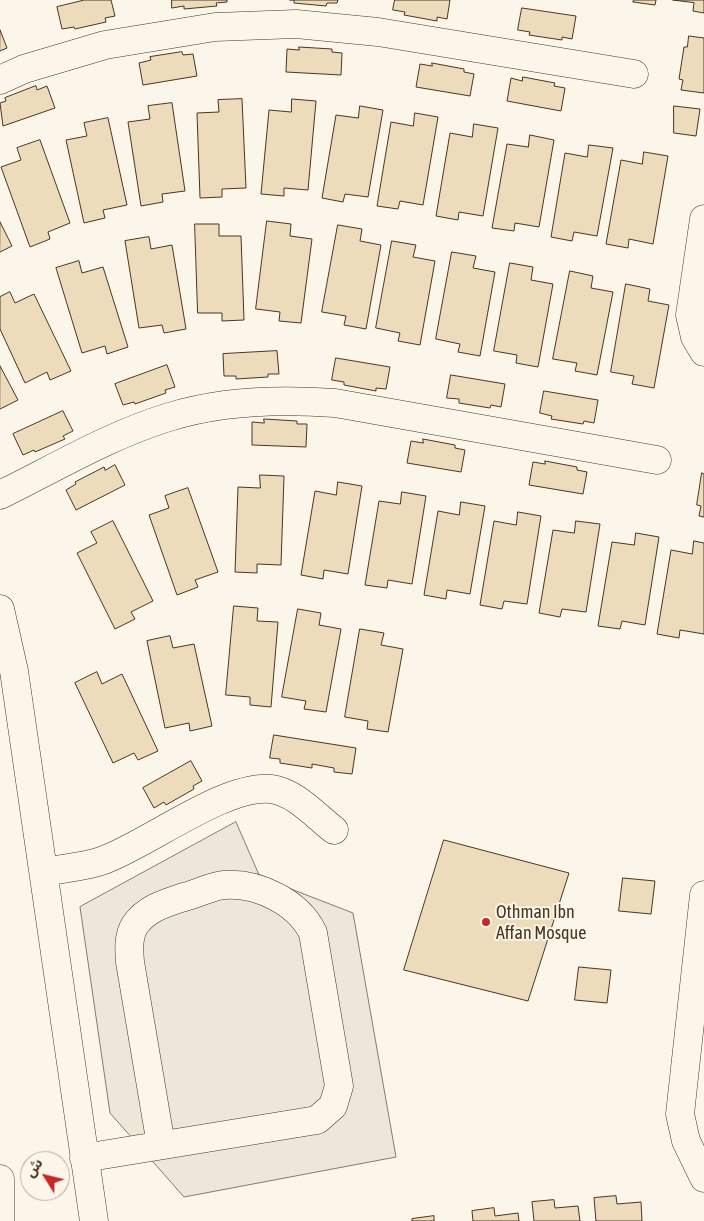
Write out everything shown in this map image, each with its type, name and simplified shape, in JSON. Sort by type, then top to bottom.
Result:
[{"type":"street","points":[[0,80],[24,69],[104,45],[215,27],[296,24],[378,32],[634,74]]},
{"type":"street","points":[[704,219],[690,315],[695,337],[704,352]]},
{"type":"street","points":[[0,495],[120,435],[170,416],[226,404],[287,400],[335,403],[658,460]]},
{"type":"street","points":[[0,609],[14,671],[94,1221]]},
{"type":"street","points":[[44,872],[103,860],[223,799],[249,791],[271,790],[294,798],[334,830]]},
{"type":"street","points":[[84,1158],[317,1120],[326,1114],[338,1096],[339,1086],[313,933],[308,921],[296,909],[262,891],[245,886],[224,885],[162,904],[146,914],[135,926],[129,945],[130,962],[161,1145]]},
{"type":"street","points":[[704,895],[680,1114],[686,1142],[704,1178]]},
{"type":"street","points":[[0,1179],[0,1221]]},
{"type":"shaded area","points":[[236,822],[260,877],[353,913],[396,1157],[184,1197],[110,1113],[80,907]]},
{"type":"building","points":[[85,0],[111,0],[115,16],[105,18],[106,22],[75,29],[74,27],[62,29],[57,7]]},
{"type":"building","points":[[172,0],[227,0],[227,2],[216,3],[217,6],[184,9],[184,6],[172,8]]},
{"type":"building","points":[[294,0],[338,0],[337,3],[327,3],[326,6],[294,3]]},
{"type":"building","points":[[395,0],[450,0],[447,19],[437,17],[437,21],[404,15],[405,12],[393,10]]},
{"type":"building","points":[[634,0],[656,0],[655,5],[633,2]]},
{"type":"building","points":[[673,0],[704,0],[704,13],[693,11],[694,3]]},
{"type":"building","points":[[522,8],[576,16],[572,39],[562,37],[562,40],[529,35],[530,32],[518,30]]},
{"type":"building","points":[[0,30],[7,48],[0,51]]},
{"type":"building","points":[[689,36],[704,38],[704,93],[681,90],[683,80],[679,79],[684,47],[687,47]]},
{"type":"building","points":[[299,47],[332,49],[332,52],[342,53],[341,75],[286,72],[287,49],[299,50]]},
{"type":"building","points":[[182,52],[183,55],[193,54],[197,76],[143,85],[139,63],[151,60],[150,57]]},
{"type":"building","points":[[432,63],[464,69],[464,72],[474,74],[470,96],[416,87],[420,64],[432,66]]},
{"type":"building","points":[[523,77],[555,83],[554,86],[565,88],[561,111],[507,101],[511,78],[522,81]]},
{"type":"building","points":[[36,86],[37,90],[47,86],[55,108],[3,126],[0,103],[6,101],[5,98]]},
{"type":"building","points":[[242,99],[246,188],[222,189],[222,197],[200,198],[197,113],[219,112],[218,100]]},
{"type":"building","points":[[292,99],[316,101],[308,190],[284,188],[284,196],[261,194],[269,110],[291,112]]},
{"type":"building","points":[[172,103],[185,191],[162,194],[163,202],[141,206],[128,122],[150,119],[148,106]]},
{"type":"building","points":[[360,106],[383,110],[368,197],[345,194],[343,202],[322,198],[336,115],[358,118]]},
{"type":"building","points":[[674,106],[700,109],[696,136],[674,133]]},
{"type":"building","points":[[415,113],[438,117],[423,205],[400,201],[398,209],[377,206],[391,122],[413,126]]},
{"type":"building","points":[[108,118],[127,205],[103,210],[105,218],[84,223],[66,140],[87,136],[84,123]]},
{"type":"building","points":[[474,124],[498,128],[483,216],[459,212],[458,220],[436,216],[450,133],[472,137]]},
{"type":"building","points":[[530,135],[554,140],[539,227],[515,223],[514,231],[492,228],[507,144],[528,147]]},
{"type":"building","points":[[40,140],[70,223],[48,232],[50,239],[30,247],[1,167],[21,160],[17,148]]},
{"type":"building","points":[[589,145],[613,148],[597,236],[574,232],[572,241],[551,237],[565,153],[587,157]]},
{"type":"building","points":[[644,152],[668,156],[653,244],[629,239],[628,248],[606,244],[621,160],[642,164]]},
{"type":"building","points":[[267,221],[291,224],[290,236],[312,239],[301,323],[279,321],[280,312],[256,309]]},
{"type":"building","points":[[0,222],[12,246],[0,252]]},
{"type":"building","points":[[195,224],[219,224],[219,236],[241,236],[244,320],[222,321],[222,313],[198,313]]},
{"type":"building","points":[[338,225],[362,229],[360,241],[381,245],[366,329],[344,325],[346,316],[322,312]]},
{"type":"building","points":[[149,237],[151,249],[172,245],[186,329],[164,333],[162,325],[139,328],[125,241]]},
{"type":"building","points":[[392,241],[416,245],[413,257],[435,261],[420,345],[398,341],[400,333],[376,328]]},
{"type":"building","points":[[452,252],[476,256],[473,268],[495,272],[480,356],[458,352],[460,344],[436,339]]},
{"type":"building","points":[[79,261],[82,273],[103,267],[128,347],[107,354],[105,346],[82,353],[56,268]]},
{"type":"building","points":[[510,263],[533,267],[531,280],[553,284],[538,367],[516,363],[517,355],[494,351]]},
{"type":"building","points":[[570,271],[593,276],[591,288],[613,292],[597,375],[575,371],[577,363],[553,359]]},
{"type":"building","points":[[626,284],[650,289],[648,301],[669,305],[654,388],[632,384],[634,376],[611,372]]},
{"type":"building","points":[[10,292],[15,303],[34,294],[71,371],[50,380],[47,372],[25,383],[0,329],[0,297]]},
{"type":"building","points":[[277,351],[279,374],[268,374],[268,377],[236,379],[236,376],[224,376],[223,354]]},
{"type":"building","points":[[336,358],[390,367],[386,389],[376,388],[376,391],[344,385],[344,382],[332,380]]},
{"type":"building","points":[[167,365],[175,387],[165,390],[166,393],[135,404],[134,402],[123,405],[115,384]]},
{"type":"building","points":[[0,366],[18,400],[0,409]]},
{"type":"building","points":[[451,375],[505,384],[501,407],[491,405],[490,408],[459,403],[459,399],[447,398]]},
{"type":"building","points":[[544,391],[598,400],[594,423],[584,421],[583,424],[551,419],[552,416],[540,413]]},
{"type":"building","points":[[63,411],[73,431],[63,436],[65,439],[23,455],[13,434]]},
{"type":"building","points":[[264,419],[297,421],[297,424],[307,424],[306,447],[252,445],[252,422],[264,423]]},
{"type":"building","points":[[423,439],[455,445],[455,448],[465,450],[461,472],[407,463],[411,441],[423,443]]},
{"type":"building","points":[[545,461],[577,467],[577,470],[587,472],[583,494],[529,485],[533,462],[545,464]]},
{"type":"building","points":[[115,465],[125,485],[76,510],[66,490],[76,484],[75,482],[104,467],[105,470]]},
{"type":"building","points":[[702,473],[704,474],[704,517],[699,516],[701,506],[697,505]]},
{"type":"building","points":[[260,475],[284,476],[281,565],[257,564],[257,573],[235,572],[238,487],[260,488]]},
{"type":"building","points":[[338,482],[362,486],[348,574],[324,570],[323,579],[301,575],[315,491],[336,495]]},
{"type":"building","points":[[188,488],[218,572],[195,580],[198,587],[177,595],[149,515],[169,508],[165,496]]},
{"type":"building","points":[[402,492],[426,496],[412,584],[388,580],[387,588],[365,585],[379,501],[400,504]]},
{"type":"building","points":[[461,502],[485,506],[470,594],[447,590],[446,599],[424,595],[438,511],[459,515]]},
{"type":"building","points":[[518,512],[541,516],[527,604],[504,601],[502,609],[480,605],[494,521],[516,525]]},
{"type":"building","points":[[113,521],[153,601],[131,612],[135,619],[115,629],[77,553],[97,543],[91,532]]},
{"type":"building","points":[[576,521],[600,524],[586,612],[562,609],[560,617],[539,613],[553,530],[574,533]]},
{"type":"building","points":[[636,533],[659,537],[645,625],[622,621],[620,629],[598,626],[612,542],[634,545]]},
{"type":"building","points":[[694,541],[704,543],[704,634],[680,630],[679,638],[657,634],[671,550],[692,554]]},
{"type":"building","points":[[234,606],[258,608],[257,621],[278,622],[271,707],[250,705],[250,697],[226,695]]},
{"type":"building","points":[[298,609],[321,613],[319,625],[341,629],[326,712],[304,709],[306,701],[282,697]]},
{"type":"building","points":[[360,629],[384,633],[381,645],[403,649],[388,732],[367,729],[368,721],[345,717]]},
{"type":"building","points":[[170,636],[173,648],[194,644],[212,726],[190,731],[189,723],[165,728],[147,641]]},
{"type":"building","points":[[97,672],[102,684],[122,674],[158,751],[138,760],[134,753],[113,763],[75,683]]},
{"type":"building","points":[[274,735],[356,748],[352,774],[334,772],[334,768],[312,764],[312,768],[280,763],[280,759],[270,758]]},
{"type":"building","points":[[191,761],[202,781],[193,786],[194,789],[166,805],[164,802],[154,808],[143,788]]},
{"type":"building","name":"Othman Ibn Affan Mosque","points":[[444,840],[569,873],[528,1001],[404,970]]},
{"type":"building","points":[[623,878],[655,881],[651,914],[619,911]]},
{"type":"building","points":[[579,967],[611,970],[607,1003],[575,1000]]},
{"type":"building","points":[[616,1196],[617,1204],[641,1202],[642,1221],[596,1221],[594,1198]]},
{"type":"building","points":[[554,1200],[555,1208],[578,1206],[580,1221],[534,1221],[532,1202]]},
{"type":"building","points":[[494,1208],[495,1216],[518,1213],[519,1221],[473,1221],[472,1211]]},
{"type":"building","points":[[434,1216],[434,1221],[412,1221],[412,1219]]},
{"type":"place","name":"Othman Ibn Affan Mosque","points":[[486,922]]}]
